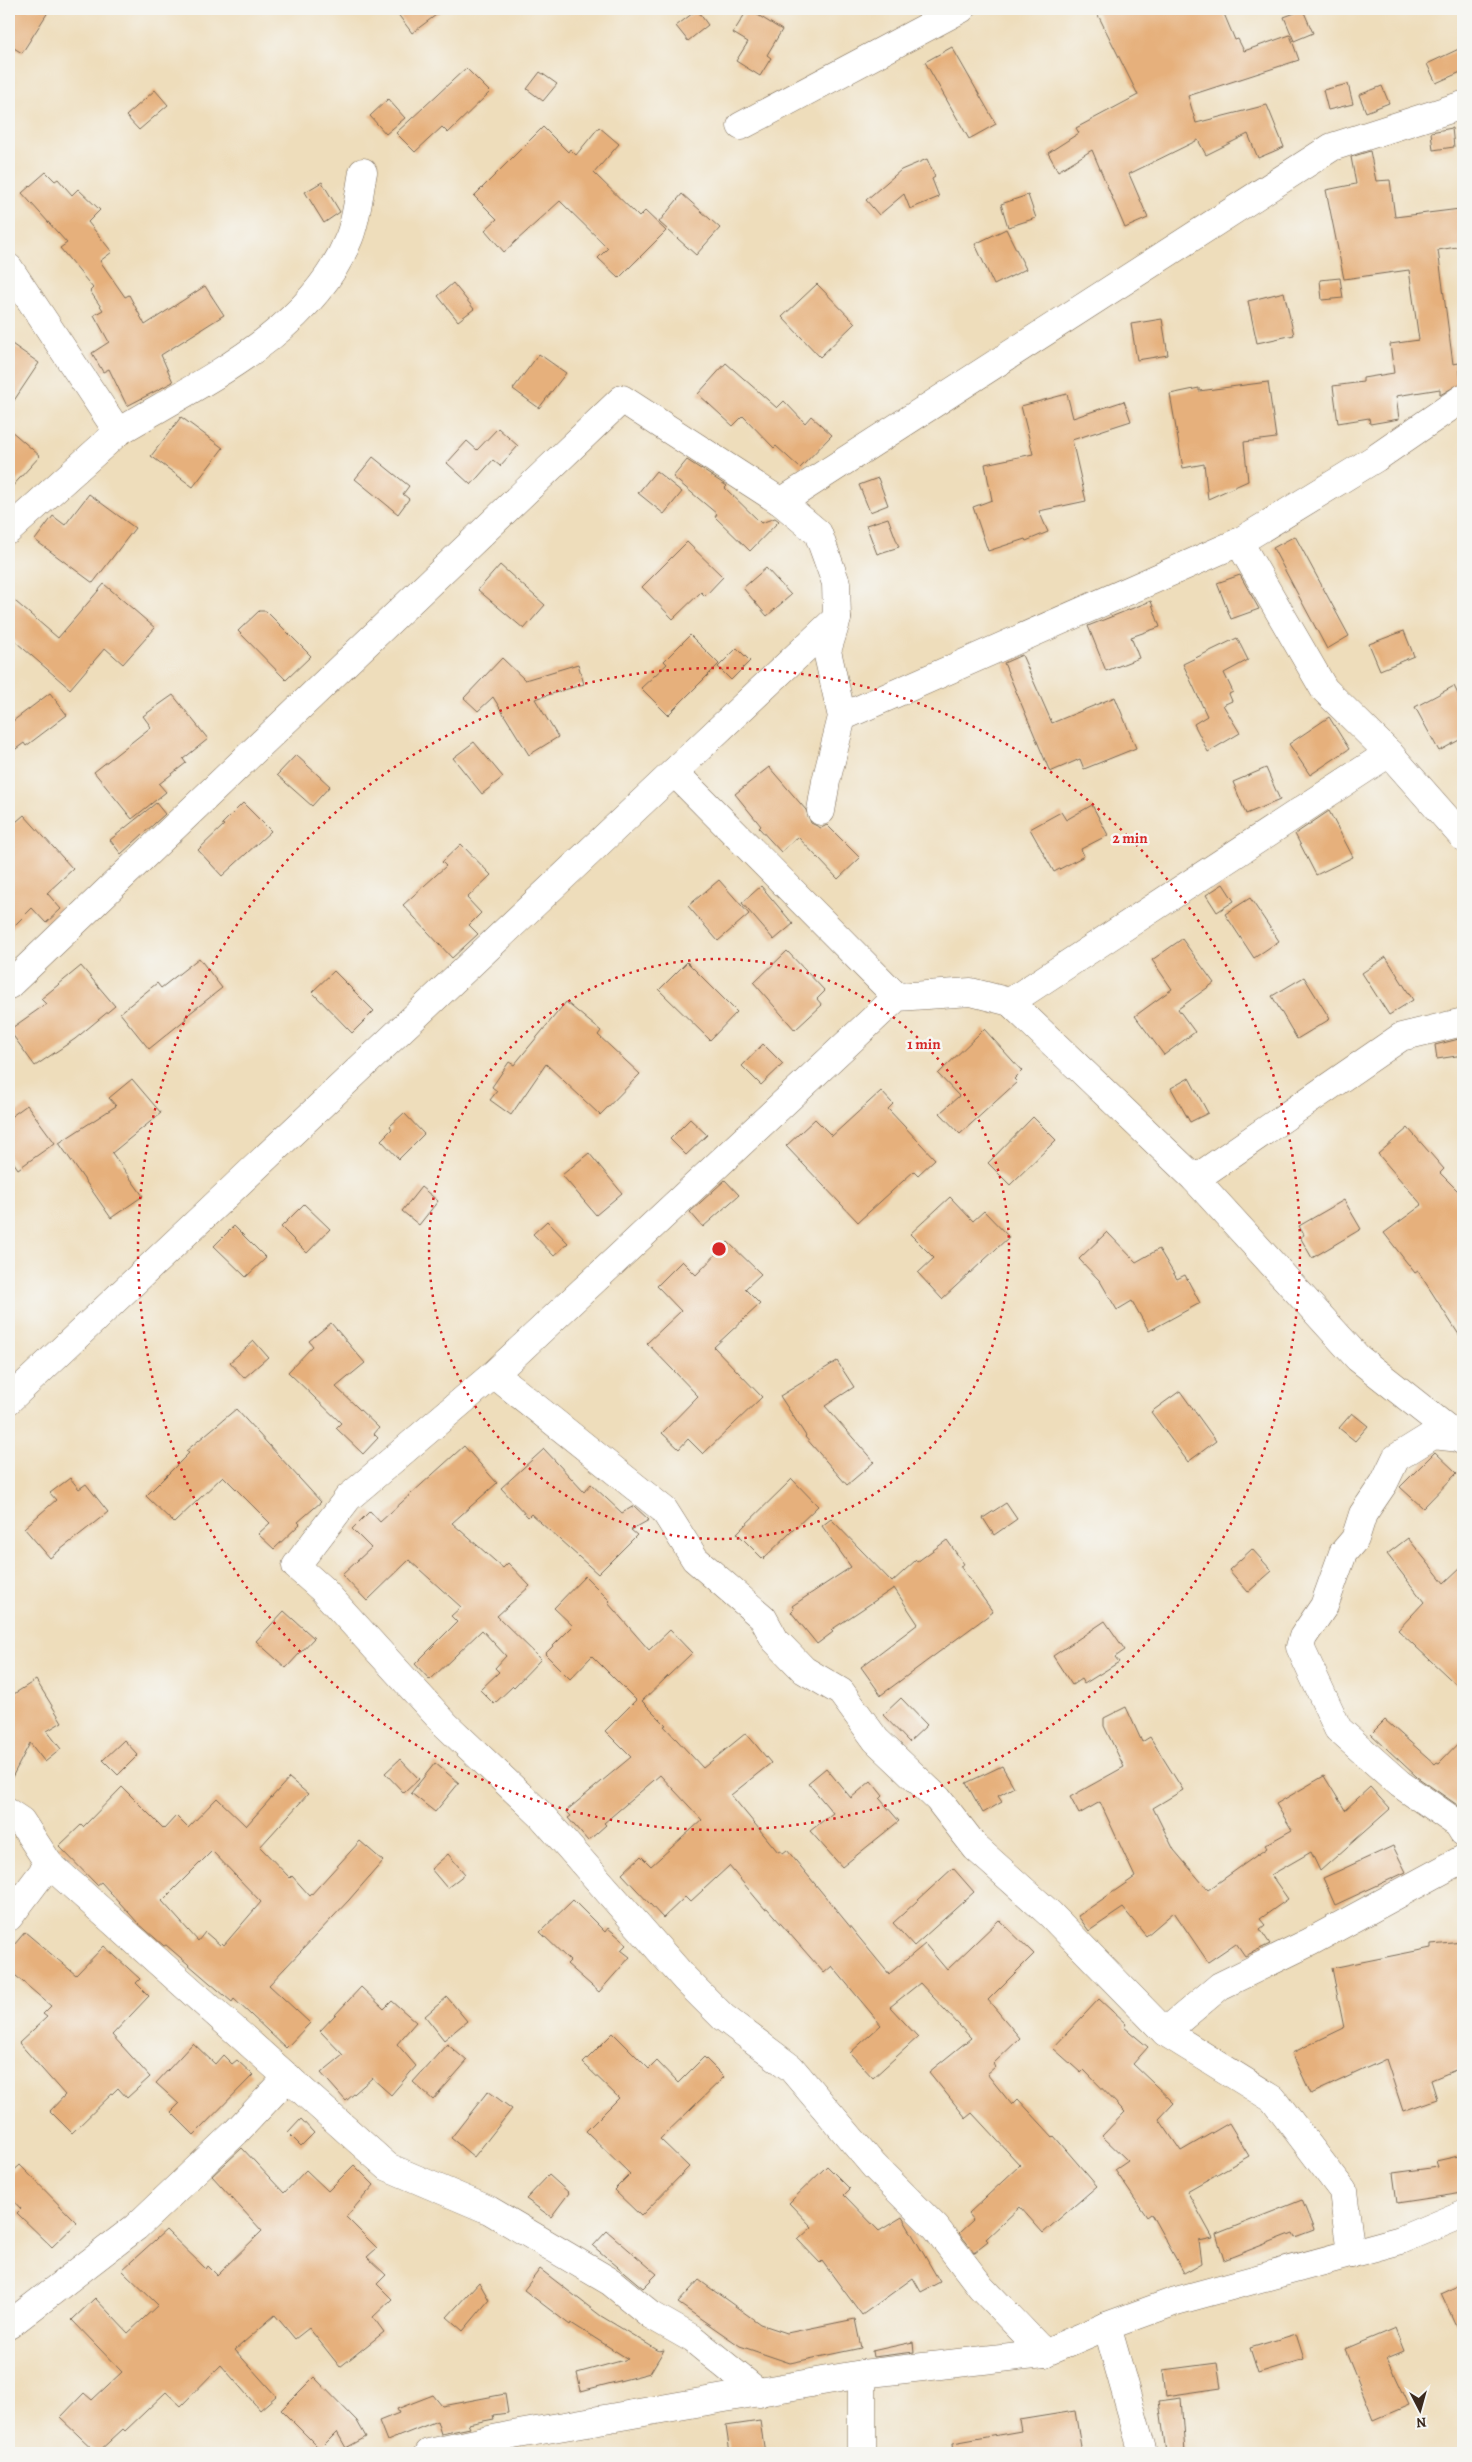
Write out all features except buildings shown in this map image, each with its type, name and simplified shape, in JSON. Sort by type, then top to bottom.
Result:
[{"type":"street","points":[[741,126],[961,9]]},
{"type":"street","points":[[781,502],[1332,147],[1463,105]]},
{"type":"street","points":[[9,530],[118,432],[248,354],[293,319],[332,274],[349,237],[363,172]]},
{"type":"street","points":[[9,268],[118,432]]},
{"type":"street","points":[[842,717],[1239,542],[1383,453],[1463,398]]},
{"type":"street","points":[[9,985],[622,399],[781,502],[818,533],[836,583],[838,618],[827,651],[842,717],[826,781],[821,812]]},
{"type":"street","points":[[1239,542],[1324,689],[1389,753],[1463,837]]},
{"type":"street","points":[[9,1400],[838,618]]},
{"type":"street","points":[[1010,1002],[1389,753]]},
{"type":"street","points":[[674,772],[897,996]]},
{"type":"street","points":[[1044,2353],[981,2287],[936,2228],[874,2166],[791,2068],[723,2016],[685,1979],[541,1815],[446,1725],[322,1589],[296,1566],[348,1498],[494,1374],[897,996],[971,992],[1010,1002],[1195,1179],[1358,1358],[1461,1439]]},
{"type":"street","points":[[1195,1179],[1401,1037],[1463,1022]]},
{"type":"street","points":[[494,1374],[664,1510],[695,1559],[762,1618],[774,1640],[804,1670],[841,1692],[876,1740],[938,1799],[976,1848],[1050,1914],[1165,2032],[1272,2099],[1343,2191],[1350,2254]]},
{"type":"street","points":[[1461,1439],[1433,1435],[1396,1458],[1384,1483],[1363,1514],[1355,1540],[1343,1552],[1324,1606],[1304,1637],[1300,1647],[1338,1729],[1400,1784],[1458,1824],[1463,1832]]},
{"type":"street","points":[[9,1814],[21,1821],[49,1864],[388,2167],[489,2210],[611,2282],[651,2315],[693,2339],[759,2393]]},
{"type":"street","points":[[1165,2032],[1220,1986],[1310,1942],[1463,1859]]},
{"type":"street","points":[[9,1917],[49,1864]]},
{"type":"street","points":[[9,2325],[136,2227],[236,2132],[288,2077]]},
{"type":"street","points":[[435,2452],[522,2433],[862,2374],[1044,2353],[1108,2326],[1176,2301],[1401,2240],[1463,2214]]},
{"type":"street","points":[[1108,2326],[1143,2453]]},
{"type":"street","points":[[862,2374],[862,2453]]}]
